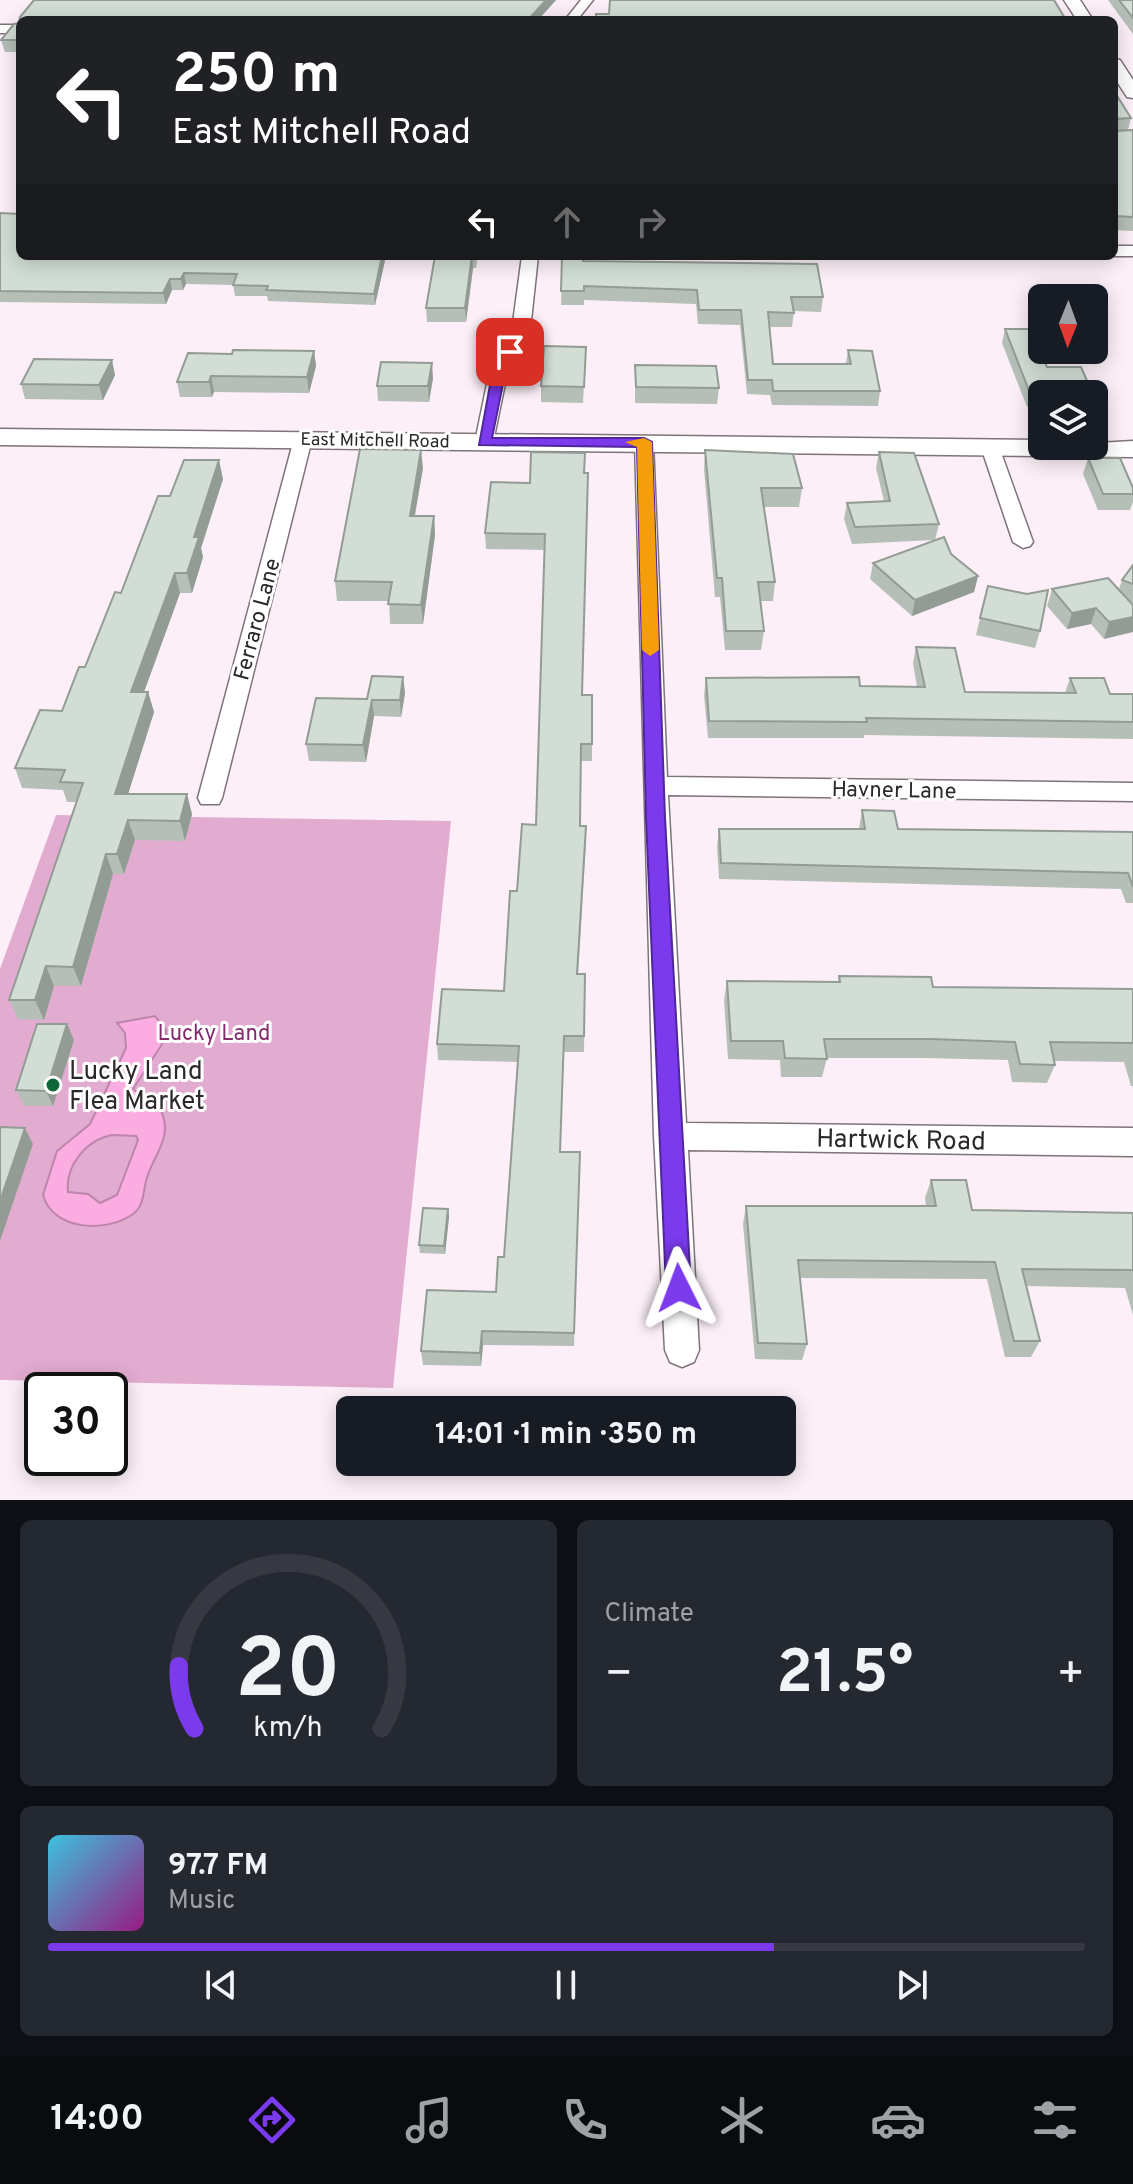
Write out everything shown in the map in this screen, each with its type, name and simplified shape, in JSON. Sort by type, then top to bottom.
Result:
[{"type":"street","points":[[574,16],[587,0]]},
{"type":"street","points":[[1118,70],[1133,93]]},
{"type":"street","points":[[484,442],[498,374],[521,330],[530,260]]},
{"type":"street","name":"East Mitchell Road","points":[[0,437],[1133,449]]},
{"type":"street","name":"Ferraro Lane","points":[[210,798],[303,439]]},
{"type":"street","points":[[644,442],[669,1136],[682,1350]]},
{"type":"street","points":[[990,447],[1023,542]]},
{"type":"street","name":"Havner Lane","points":[[655,786],[1133,792]]},
{"type":"street","name":"Hartwick Road","points":[[669,1136],[1133,1142]]},
{"type":"green space","name":"Lucky Land","points":[[56,815],[451,821],[393,1388],[128,1383],[128,1372],[24,1372],[24,1380],[0,1380],[0,969]]},
{"type":"shaded area","points":[[155,1016],[166,1030],[166,1038],[133,1089],[158,1105],[165,1126],[164,1136],[137,1211],[109,1224],[82,1225],[58,1216],[43,1195],[57,1151],[90,1124],[126,1048],[125,1033],[117,1023]],"holes":[[[112,1135],[136,1136],[138,1140],[117,1195],[100,1203],[88,1194],[68,1192],[70,1173],[86,1148]]]},
{"type":"building","points":[[34,0],[546,0],[532,16],[21,16]]},
{"type":"building","points":[[610,0],[1054,0],[1064,16],[596,16],[609,14]]},
{"type":"building","points":[[1119,0],[1133,0],[1133,18]]},
{"type":"building","points":[[14,24],[16,40],[1,40]]},
{"type":"building","points":[[1118,97],[1131,118],[1118,119]]},
{"type":"building","points":[[1133,130],[1133,217],[1118,216],[1118,131]]},
{"type":"building","points":[[0,213],[16,214],[16,260],[381,260],[374,294],[266,290],[268,286],[233,285],[237,274],[184,273],[181,279],[170,279],[163,293],[0,291]]},
{"type":"building","points":[[434,260],[471,260],[465,308],[426,308]]},
{"type":"building","points":[[562,260],[817,264],[823,297],[791,297],[794,313],[768,312],[773,364],[851,364],[848,350],[872,351],[880,391],[773,391],[772,380],[748,380],[741,310],[699,310],[697,290],[584,286],[584,291],[561,291]]},
{"type":"building","points":[[1005,329],[1028,329],[1028,364],[1081,367],[1087,380],[1028,380],[1028,388]]},
{"type":"building","points":[[544,346],[586,347],[584,387],[541,386]]},
{"type":"building","points":[[233,350],[314,351],[307,377],[211,376],[209,382],[177,382],[188,353],[232,354]]},
{"type":"building","points":[[34,359],[112,360],[99,385],[21,384]]},
{"type":"building","points":[[381,362],[432,363],[428,386],[377,386]]},
{"type":"building","points":[[635,365],[716,366],[719,388],[636,387]]},
{"type":"building","points":[[360,449],[421,450],[410,516],[434,516],[421,605],[388,604],[392,582],[335,581]]},
{"type":"building","points":[[705,450],[793,454],[802,488],[761,488],[775,582],[758,582],[764,631],[726,631],[722,578],[717,578]]},
{"type":"building","points":[[531,452],[585,453],[584,473],[588,473],[582,695],[592,695],[592,744],[581,744],[580,826],[586,826],[577,974],[585,974],[584,1036],[564,1036],[560,1152],[580,1152],[574,1333],[482,1331],[480,1353],[421,1351],[427,1290],[496,1292],[498,1257],[504,1257],[519,1046],[437,1044],[442,989],[504,991],[510,891],[517,891],[522,824],[536,825],[545,534],[485,533],[491,482],[530,483]]},
{"type":"building","points":[[879,452],[914,453],[939,524],[855,527],[847,503],[890,501]]},
{"type":"building","points":[[1120,458],[1133,494],[1103,494],[1089,460]]},
{"type":"building","points":[[184,460],[219,460],[194,537],[199,537],[187,573],[175,573],[131,692],[148,692],[115,794],[187,794],[180,821],[128,820],[117,854],[106,854],[73,967],[46,966],[35,1000],[9,1000],[83,783],[60,782],[65,770],[15,768],[40,710],[62,711],[79,667],[85,667],[115,592],[121,593],[158,496],[170,496]]},
{"type":"building","points":[[944,537],[951,554],[978,576],[915,600],[873,563]]},
{"type":"building","points":[[1133,565],[1133,584],[1122,580]]},
{"type":"building","points":[[1108,578],[1133,605],[1133,617],[1109,622],[1096,608],[1072,613],[1052,589]]},
{"type":"building","points":[[988,586],[1027,594],[1048,590],[1040,631],[980,618]]},
{"type":"building","points":[[916,647],[955,648],[965,692],[1076,693],[1070,678],[1104,678],[1110,694],[1133,694],[1133,722],[866,718],[867,722],[709,721],[706,678],[859,677],[860,686],[925,687]]},
{"type":"building","points":[[372,676],[403,677],[400,700],[372,700],[363,745],[306,744],[316,698],[367,699]]},
{"type":"building","points":[[862,810],[894,811],[898,829],[1133,832],[1133,887],[1128,873],[721,863],[719,829],[865,829]]},
{"type":"building","points":[[839,976],[931,977],[933,987],[1133,989],[1133,1043],[1050,1042],[1055,1065],[1020,1064],[1015,1042],[824,1039],[827,1059],[785,1058],[783,1041],[731,1041],[727,981],[840,982]]},
{"type":"building","points":[[37,1024],[67,1024],[46,1091],[16,1090]]},
{"type":"building","points":[[0,1127],[25,1128],[0,1201]]},
{"type":"building","points":[[931,1180],[966,1180],[972,1210],[1133,1213],[1133,1270],[1022,1269],[1040,1341],[1014,1341],[995,1262],[798,1260],[807,1344],[758,1343],[746,1206],[936,1206]]},
{"type":"building","points":[[423,1208],[448,1209],[444,1246],[419,1245]]},
{"type":"slow traffic","points":[[632,442],[644,442],[650,650]]},
{"type":"place","name":"Lucky Land Flea Market","points":[[53,1085]]},
{"type":"route","points":[[510,352],[498,374],[484,442],[644,442],[669,1136],[679,1288]]}]
